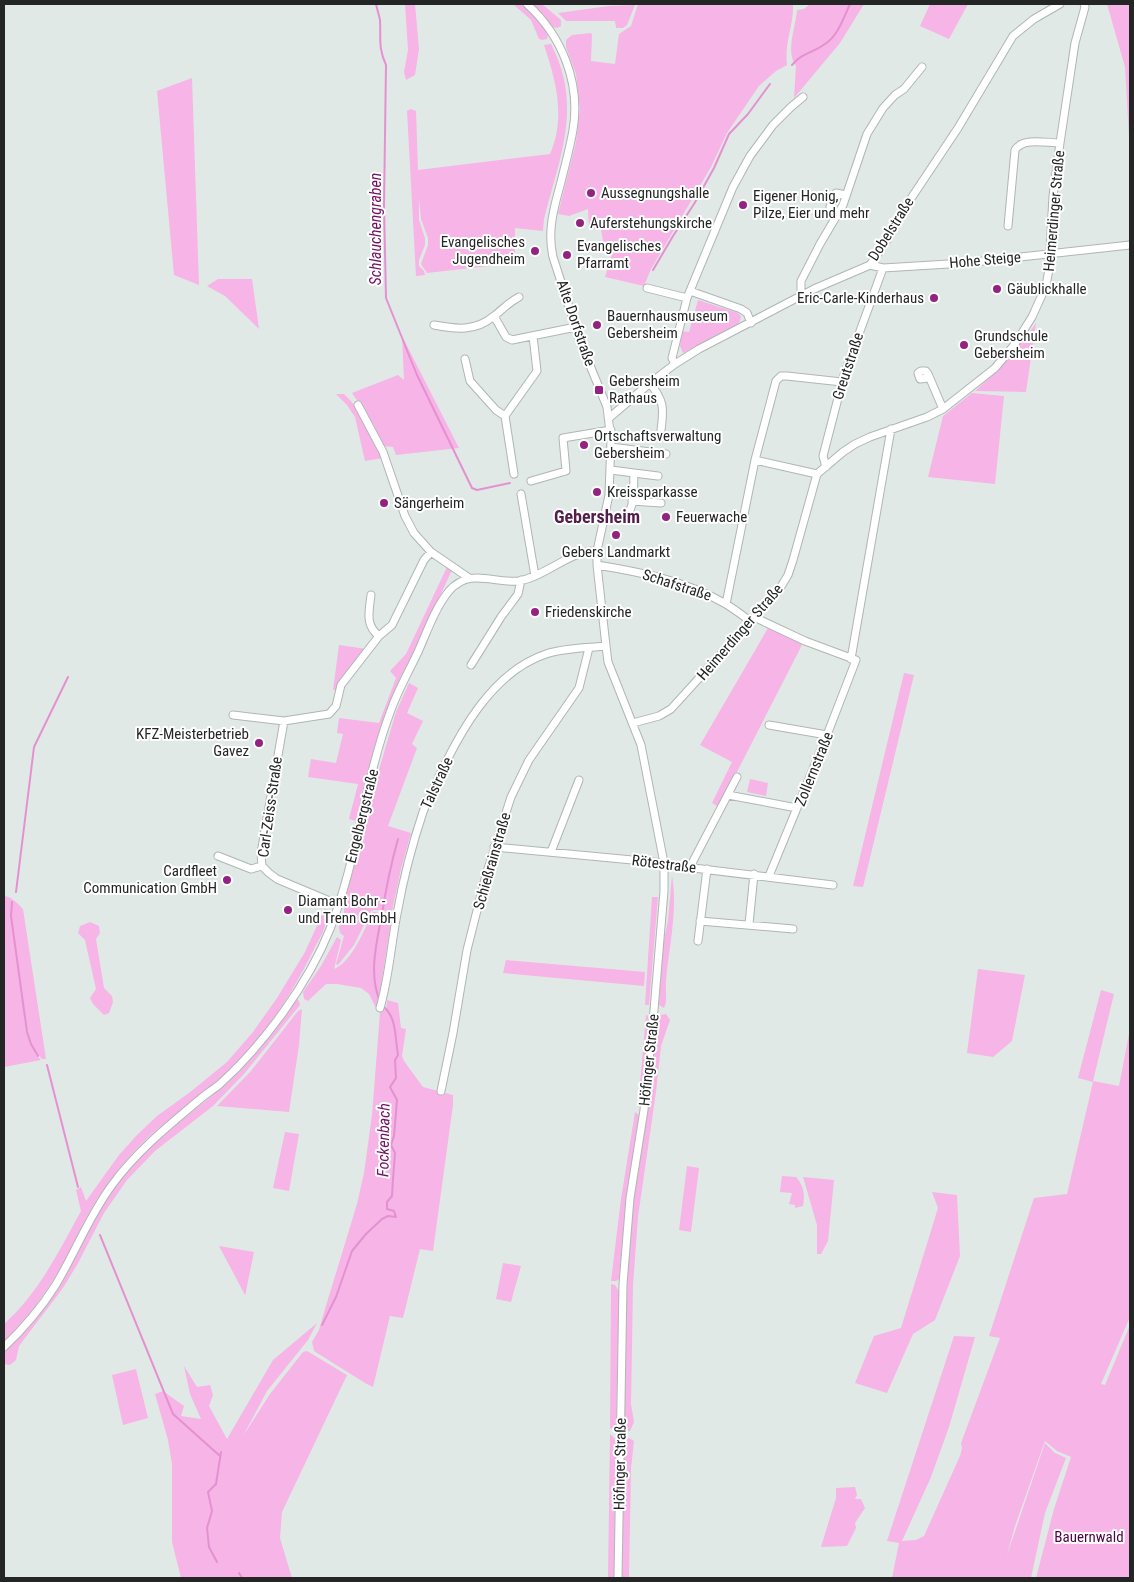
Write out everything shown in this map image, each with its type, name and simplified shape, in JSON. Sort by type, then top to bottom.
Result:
[{"type":"street","name":"Alte Dorfstraße","points":[[527,4],[541,18],[562,50],[571,75],[575,99],[574,121],[552,220],[550,240],[552,257],[576,327],[607,407],[611,430],[610,495],[597,551]]},
{"type":"street","name":"Dobelstraße","points":[[609,418],[675,364],[801,296],[870,265],[887,240],[904,209],[958,128],[1013,36],[1034,19],[1060,4]]},
{"type":"street","name":"Heimerdinger Straße","points":[[633,723],[659,716],[670,709],[779,590],[788,575],[817,474],[843,452],[856,444],[943,409],[995,368],[1015,344],[1032,317],[1046,286],[1051,254],[1053,196],[1060,143],[1075,43],[1085,7],[1084,4]]},
{"type":"street","points":[[801,296],[801,282],[846,195],[867,134],[883,108],[894,95],[904,89],[922,67]]},
{"type":"street","points":[[675,364],[672,358],[689,295],[733,187],[750,156],[773,125],[803,97]]},
{"type":"street","points":[[1008,226],[1014,150],[1018,144],[1024,142],[1060,143]]},
{"type":"street","points":[[837,215],[830,206],[836,193],[846,195]]},
{"type":"street","name":"Hohe Steige","points":[[870,265],[883,268],[965,263],[1130,246]]},
{"type":"street","name":"Greutstraße","points":[[826,466],[823,456],[842,382],[883,268]]},
{"type":"street","points":[[647,288],[689,295],[741,309],[747,313],[751,322]]},
{"type":"street","points":[[434,325],[456,329],[476,327],[494,316],[507,303],[519,297]]},
{"type":"street","points":[[494,316],[509,339],[576,327]]},
{"type":"street","points":[[514,474],[506,416],[537,371],[533,336]]},
{"type":"street","points":[[465,359],[470,381],[496,410],[506,416]]},
{"type":"street","points":[[726,604],[755,460],[776,381],[781,376],[787,376],[842,382]]},
{"type":"street","points":[[929,378],[943,409]]},
{"type":"street","points":[[650,383],[662,402],[664,412],[661,430]]},
{"type":"street","points":[[358,405],[383,452],[405,516],[414,533],[430,552],[469,578],[522,580],[535,576],[587,551],[597,551]]},
{"type":"street","name":"Zollernstraße","points":[[769,876],[828,735],[854,659],[891,429]]},
{"type":"street","points":[[531,481],[566,471],[563,438],[595,431],[611,430]]},
{"type":"street","points":[[611,447],[666,454]]},
{"type":"street","points":[[755,460],[817,474]]},
{"type":"street","points":[[611,470],[658,476]]},
{"type":"street","points":[[606,517],[625,517],[631,508],[634,473]]},
{"type":"street","points":[[521,494],[535,576]]},
{"type":"street","points":[[632,500],[661,503]]},
{"type":"street","name":"Höfinger Straße","points":[[597,551],[608,662],[640,745],[664,863],[664,891],[644,1110],[630,1198],[623,1276],[618,1578]]},
{"type":"street","points":[[233,715],[284,721],[329,714],[336,706],[341,685],[379,636],[392,625],[424,560],[430,552]]},
{"type":"street","name":"Schafstraße","points":[[597,565],[630,570],[691,588],[726,604],[752,619],[854,659]]},
{"type":"street","name":"Engelbergstraße","points":[[4,1347],[32,1318],[55,1286],[87,1225],[112,1184],[147,1144],[219,1085],[238,1066],[274,1024],[313,964],[330,930],[339,905],[355,848],[371,776],[391,708],[438,608],[449,591],[458,583],[469,578]]},
{"type":"street","points":[[471,665],[518,594],[522,580]]},
{"type":"street","points":[[371,595],[370,624],[372,630],[379,636]]},
{"type":"street","name":"Talstraße","points":[[380,1008],[383,1000],[397,914],[424,810],[448,758],[474,713],[494,689],[512,673],[530,662],[546,654],[606,646]]},
{"type":"street","name":"Schießrainstraße","points":[[441,1091],[467,950],[494,847],[511,797],[529,760],[579,688],[589,648]]},
{"type":"street","name":"Carl-Zeiss-Straße","points":[[284,721],[264,831],[261,853],[262,866],[277,879],[339,905]]},
{"type":"street","points":[[769,725],[828,735]]},
{"type":"street","points":[[690,867],[737,777]]},
{"type":"street","points":[[551,852],[579,780]]},
{"type":"street","points":[[728,795],[797,808]]},
{"type":"street","name":"Rötestraße","points":[[494,847],[664,863],[833,885]]},
{"type":"street","points":[[218,856],[251,869],[262,866]]},
{"type":"street","points":[[698,940],[707,869]]},
{"type":"street","points":[[749,924],[754,874]]},
{"type":"street","points":[[700,921],[793,929]]},
{"type":"green space","points":[[405,4],[415,4],[419,49],[415,75],[406,80],[404,72],[408,50]]},
{"type":"green space","points":[[513,4],[521,4],[538,19],[548,33],[547,39],[539,39],[531,20]]},
{"type":"green space","points":[[533,4],[542,4],[561,20],[561,26],[553,27]]},
{"type":"green space","points":[[638,4],[793,4],[786,57],[787,65],[776,71],[759,86],[727,133],[711,167],[651,269],[644,286],[605,277],[612,254],[605,252],[601,230],[589,228],[588,209],[569,216],[558,214],[576,142],[580,109],[576,74],[566,47],[566,40],[572,35],[591,33],[591,61],[615,64],[619,34],[631,26]]},
{"type":"green space","points":[[810,4],[864,4],[840,43],[794,98],[796,66],[791,54],[792,39],[797,10],[804,9]]},
{"type":"green space","points":[[930,4],[968,4],[949,39],[920,26]]},
{"type":"green space","points":[[1107,4],[1130,4],[1130,154],[1125,67]]},
{"type":"green space","points":[[635,5],[627,25],[623,28],[616,28],[615,21],[566,21],[558,13],[609,6]]},
{"type":"green space","points":[[551,44],[561,67],[566,89],[567,110],[562,152],[544,219],[543,231],[515,228],[515,263],[427,273],[421,264],[428,245],[428,238],[421,219],[419,199],[419,220],[425,238],[425,245],[419,260],[419,266],[425,275],[416,276],[407,111],[411,109],[416,111],[418,170],[550,154],[558,126],[558,99],[544,45]]},
{"type":"green space","points":[[192,78],[199,285],[174,275],[157,91]]},
{"type":"green space","points":[[218,279],[252,279],[259,329],[225,296],[207,286]]},
{"type":"green space","points":[[698,300],[738,313],[741,316],[740,321],[737,326],[683,353],[680,346],[682,331],[689,332]]},
{"type":"green space","points":[[1036,323],[1026,392],[975,391],[1008,359]]},
{"type":"green space","points":[[402,336],[459,448],[396,455],[393,447],[383,446],[374,425],[352,393],[398,375],[404,380]]},
{"type":"green space","points":[[972,393],[1004,396],[995,484],[928,477],[943,416]]},
{"type":"green space","points":[[336,394],[344,394],[357,408],[383,458],[365,461],[355,417]]},
{"type":"green space","points":[[447,567],[452,570],[391,701],[358,816],[356,821],[349,819],[358,784],[308,777],[311,759],[336,763],[343,734],[337,733],[339,718],[379,723],[396,678],[390,671],[406,654]]},
{"type":"green space","points":[[768,628],[803,643],[719,807],[712,803],[732,762],[700,745]]},
{"type":"green space","points":[[339,645],[367,649],[337,690],[333,690]]},
{"type":"green space","points":[[904,673],[914,675],[863,887],[853,886]]},
{"type":"green space","points":[[409,683],[418,688],[407,713],[423,721],[412,744],[417,748],[388,826],[411,833],[392,911],[371,911],[354,945],[338,965],[336,964],[344,936],[340,933],[339,927],[344,917],[344,902],[375,783],[396,712]]},
{"type":"green space","points":[[750,779],[768,783],[766,796],[747,792]]},
{"type":"green space","points":[[672,875],[674,915],[664,1008],[659,1005],[662,951],[668,920]]},
{"type":"green space","points":[[4,896],[12,899],[23,909],[46,1059],[42,1059],[34,1048],[28,1034],[24,1016],[26,1032],[36,1055],[41,1060],[4,1067]],"holes":[[[12,927],[15,941],[19,978]]]},
{"type":"green space","points":[[652,897],[658,897],[649,1005],[645,1005]]},
{"type":"green space","points":[[325,908],[327,918],[322,933],[298,980],[278,1012],[255,1043],[229,1070],[153,1133],[120,1167],[92,1207],[52,1282],[30,1313],[4,1341],[4,1324],[38,1286],[81,1211],[76,1190],[81,1187],[86,1201],[119,1155],[137,1135],[157,1116],[227,1062],[253,1032],[277,998],[305,952]]},
{"type":"green space","points":[[374,912],[392,915],[377,1010],[369,994],[361,988],[337,984],[326,984],[308,1001],[304,999],[303,992],[321,966],[337,937],[341,940],[334,969],[340,966],[352,953]]},
{"type":"green space","points":[[90,922],[99,926],[100,933],[96,939],[104,988],[112,996],[113,1002],[109,1013],[104,1015],[90,998],[96,989],[85,940],[78,933],[80,926]]},
{"type":"green space","points":[[506,960],[645,972],[644,986],[503,973]]},
{"type":"green space","points":[[978,969],[1025,975],[1012,1041],[993,1057],[967,1053]]},
{"type":"green space","name":"Bauernwald","points":[[1101,990],[1114,994],[1093,1081],[1119,1086],[1130,1029],[1130,1317],[1101,1384],[1105,1385],[1130,1325],[1130,1578],[1036,1578],[1054,1509],[1071,1457],[1057,1451],[1045,1441],[1015,1526],[1007,1555],[1045,1443],[1055,1453],[1066,1458],[1045,1513],[1031,1578],[892,1578],[899,1543],[887,1541],[954,1336],[975,1337],[949,1427],[931,1477],[902,1541],[916,1540],[924,1536],[960,1456],[961,1443],[1000,1338],[989,1336],[1034,1198],[1067,1194],[1093,1082],[1078,1078]]},
{"type":"green space","points":[[297,999],[300,1005],[244,1074],[213,1106],[155,1151],[127,1180],[104,1213],[63,1288],[19,1346],[16,1360],[10,1365],[4,1364],[4,1352],[24,1331],[51,1297],[116,1184],[146,1150],[214,1094],[248,1062]]},
{"type":"green space","points":[[387,1000],[398,1003],[401,1028],[406,1029],[402,1056],[404,1061],[423,1087],[453,1095],[453,1105],[433,1251],[420,1249],[403,1318],[390,1316],[373,1387],[314,1351],[312,1342],[319,1330],[357,1204],[364,1173],[372,1115],[380,1013],[381,1010],[386,1010]]},
{"type":"green space","points":[[302,1009],[299,1045],[289,1112],[217,1106],[251,1071],[298,1011]]},
{"type":"green space","points":[[666,1014],[670,1020],[661,1046],[638,1217],[633,1286],[631,1404],[634,1422],[630,1431],[626,1431],[624,1428],[628,1249],[658,1018]]},
{"type":"green space","points":[[646,1015],[649,1016],[641,1105],[638,1107]]},
{"type":"green space","points":[[635,1112],[639,1115],[626,1201],[619,1279],[611,1281],[621,1199]]},
{"type":"green space","points":[[285,1132],[299,1134],[289,1191],[273,1188]]},
{"type":"green space","points":[[687,1166],[699,1168],[691,1232],[679,1230]]},
{"type":"green space","points":[[782,1176],[796,1177],[799,1180],[803,1190],[803,1206],[795,1208],[795,1205],[789,1204],[792,1193],[780,1192]]},
{"type":"green space","points":[[803,1177],[834,1180],[828,1241],[821,1254],[817,1254],[817,1225]]},
{"type":"green space","points":[[932,1192],[957,1195],[960,1256],[935,1320],[913,1334],[887,1393],[855,1383],[874,1336],[901,1328],[938,1208]]},
{"type":"green space","points":[[219,1246],[254,1252],[245,1296],[245,1295]]},
{"type":"green space","points":[[503,1263],[521,1266],[511,1302],[496,1299]]},
{"type":"green space","points":[[611,1284],[615,1285],[619,1291],[616,1427],[610,1429]]},
{"type":"green space","points":[[317,1323],[308,1340],[267,1391],[243,1436],[270,1394],[303,1352],[307,1351],[347,1375],[282,1512],[280,1538],[292,1578],[181,1578],[172,1542],[172,1464],[168,1440],[155,1394],[163,1391],[184,1406],[181,1416],[201,1419],[190,1394],[184,1366],[197,1387],[210,1385],[213,1395],[209,1406],[227,1439],[273,1360]]},
{"type":"green space","points":[[136,1369],[148,1418],[123,1425],[112,1375]]},
{"type":"green space","points":[[610,1434],[616,1440],[614,1578],[608,1578]]},
{"type":"green space","points":[[629,1438],[634,1441],[631,1469],[629,1578],[622,1578],[624,1440]]},
{"type":"green space","points":[[855,1487],[857,1495],[855,1499],[861,1499],[865,1508],[855,1523],[856,1528],[847,1546],[821,1547],[836,1498],[836,1488]]},
{"type":"waterway","name":"Schlauchengraben","points":[[376,4],[380,20],[381,48],[386,65],[384,206],[386,298],[417,375],[472,488],[477,490],[510,483]]},
{"type":"waterway","name":"Fockenbach","points":[[792,65],[800,57],[830,41],[840,26],[850,4]]},
{"type":"waterway","name":"Fockenbach","points":[[653,270],[694,204],[714,168],[729,134],[748,114],[770,84]]},
{"type":"waterway","points":[[16,892],[34,747],[68,677]]},
{"type":"waterway","name":"Fockenbach","points":[[380,1001],[376,991],[375,958],[387,885],[398,839]]},
{"type":"waterway","points":[[12,902],[11,916],[27,1032],[38,1056]]},
{"type":"waterway","name":"Fockenbach","points":[[322,1325],[336,1297],[352,1251],[382,1219],[388,1216],[396,1217],[394,1211],[387,1209],[387,1202],[392,1196],[395,1153],[391,1145],[394,1136],[397,1100],[390,1087],[396,1078],[395,1060],[398,1055],[395,1029],[391,1017],[384,1007]]},
{"type":"waterway","points":[[47,1065],[78,1187]]},
{"type":"waterway","points":[[100,1235],[173,1414],[220,1456]]},
{"type":"waterway","name":"Fockenbach","points":[[217,1562],[209,1547],[207,1528],[212,1511],[208,1492],[216,1484],[221,1452]]},
{"type":"waterway","name":"Fockenbach","points":[[239,1573],[242,1578]]},
{"type":"place","name":"Aussegnungshalle","points":[[591,193]]},
{"type":"place","name":"Eigener Honig, Pilze, Eier und mehr","points":[[743,205]]},
{"type":"place","name":"Auferstehungskirche","points":[[580,223]]},
{"type":"place","name":"Evangelisches Jugendheim","points":[[535,251]]},
{"type":"place","name":"Evangelisches Pfarramt","points":[[567,255]]},
{"type":"place","name":"Gäublickhalle","points":[[997,289]]},
{"type":"place","name":"Eric-Carle-Kinderhaus","points":[[934,298]]},
{"type":"place","name":"Bauernhausmuseum Gebersheim","points":[[597,325]]},
{"type":"place","name":"Grundschule Gebersheim","points":[[964,345]]},
{"type":"place","name":"Gebersheim Rathaus","points":[[599,390]]},
{"type":"place","name":"Ortschaftsverwaltung Gebersheim","points":[[584,445]]},
{"type":"place","name":"Kreissparkasse","points":[[597,492]]},
{"type":"place","name":"Sängerheim","points":[[384,503]]},
{"type":"place","name":"Feuerwache","points":[[666,517]]},
{"type":"place","name":"Gebers Landmarkt","points":[[616,535]]},
{"type":"place","name":"Friedenskirche","points":[[535,612]]},
{"type":"place","name":"KFZ-Meisterbetrieb Gavez","points":[[259,743]]},
{"type":"place","name":"Cardfleet Communication GmbH","points":[[227,880]]},
{"type":"place","name":"Diamant Bohr - und Trenn GmbH","points":[[288,910]]},
{"type":"district","name":"Gebersheim","points":[[597,517]]}]
